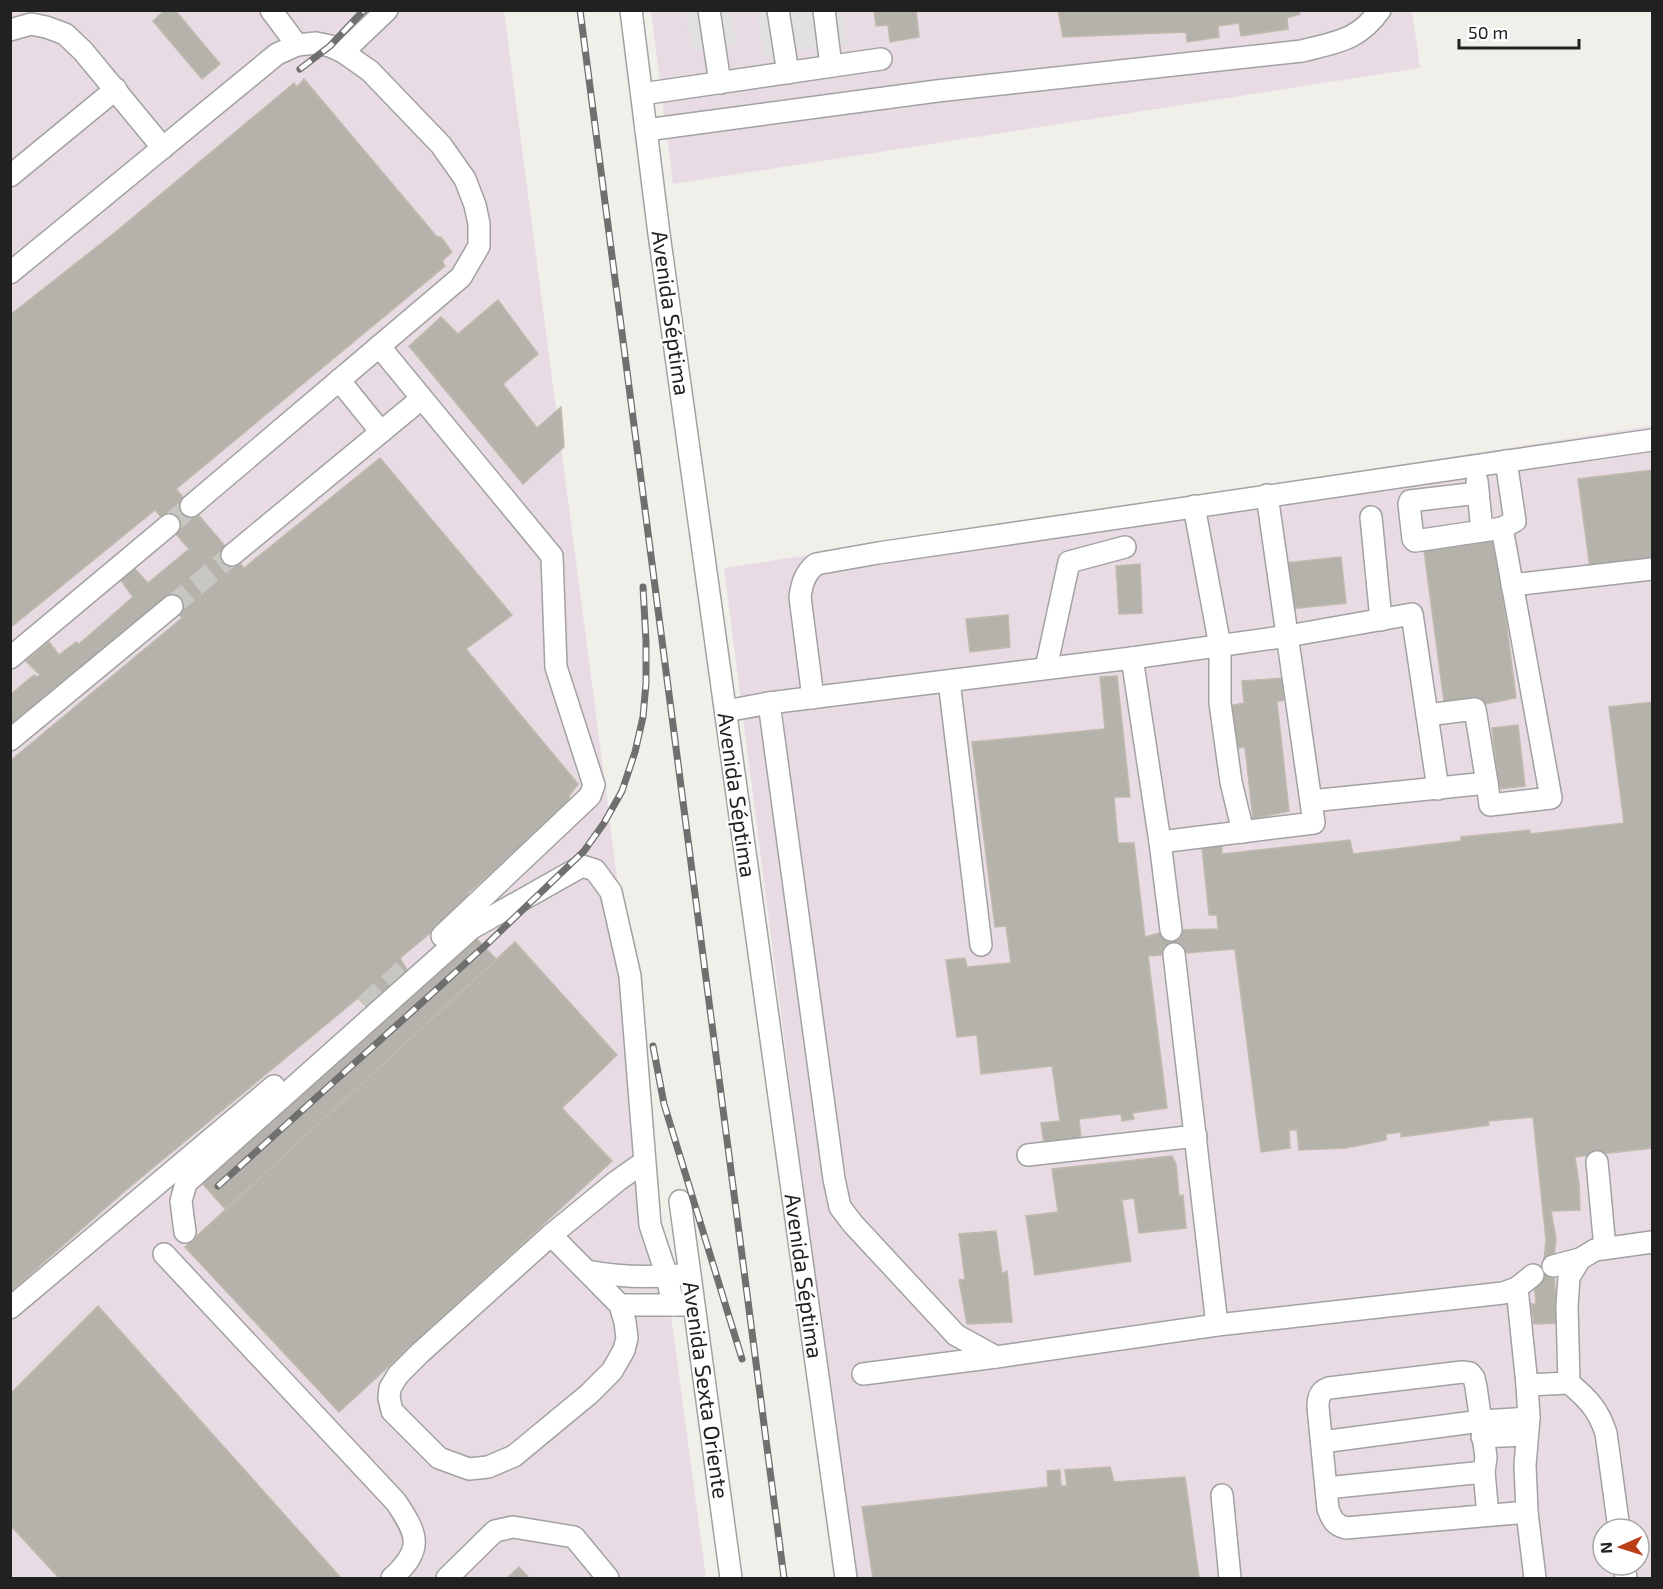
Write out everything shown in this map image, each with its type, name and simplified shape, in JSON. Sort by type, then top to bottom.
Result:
[{"type":"street","points":[[271,10],[297,45]]},
{"type":"street","points":[[343,52],[387,10]]},
{"type":"street","name":"Avenida Séptima","points":[[631,10],[846,1578]]},
{"type":"street","points":[[709,10],[720,83]]},
{"type":"street","points":[[778,10],[788,73]]},
{"type":"street","points":[[824,10],[831,66]]},
{"type":"street","points":[[646,130],[937,91],[1302,51],[1348,39],[1371,24],[1380,10]]},
{"type":"street","points":[[10,30],[31,24],[65,34],[116,89],[163,148]]},
{"type":"street","points":[[10,273],[277,54],[297,45],[316,43],[343,52],[370,71],[441,146],[465,179],[475,205],[479,224],[478,246],[461,277],[191,506]]},
{"type":"street","points":[[642,94],[881,59]]},
{"type":"street","points":[[10,176],[116,89]]},
{"type":"street","points":[[379,346],[552,556],[556,667],[594,785],[590,796],[406,968]]},
{"type":"street","points":[[339,380],[381,432]]},
{"type":"street","points":[[232,555],[421,399]]},
{"type":"street","points":[[813,698],[800,597],[802,582],[816,564],[889,551],[1267,495],[1653,440]]},
{"type":"street","points":[[1478,493],[1410,501],[1413,539],[1415,541],[1492,529],[1515,521],[1506,461]]},
{"type":"street","points":[[1427,715],[1475,709],[1490,805],[1551,798],[1512,585],[1478,493],[1475,465]]},
{"type":"street","points":[[1160,842],[1314,823],[1267,495]]},
{"type":"street","points":[[1194,506],[1220,646],[1220,703],[1231,782],[1243,832]]},
{"type":"street","points":[[1371,518],[1381,620]]},
{"type":"street","points":[[10,658],[169,525]]},
{"type":"street","points":[[1046,669],[1069,562],[1125,547]]},
{"type":"street","points":[[1512,585],[1653,568]]},
{"type":"street","points":[[10,740],[172,606]]},
{"type":"street","points":[[726,711],[770,703],[1220,646],[1412,614],[1438,789]]},
{"type":"street","points":[[1132,658],[1171,930]]},
{"type":"street","points":[[949,681],[981,945]]},
{"type":"street","points":[[770,703],[832,1167],[840,1207],[956,1335],[996,1357]]},
{"type":"street","points":[[1311,801],[1486,783]]},
{"type":"street","points":[[184,1232],[181,1201],[186,1183],[472,928],[582,866],[596,870],[611,892],[630,976],[650,1225],[667,1276],[684,1305]]},
{"type":"street","points":[[1174,954],[1217,1325]]},
{"type":"street","points":[[10,1308],[287,1075],[365,1005]]},
{"type":"street","points":[[1028,1155],[1196,1136]]},
{"type":"street","points":[[551,1235],[620,1305],[627,1338],[624,1350],[612,1371],[589,1394],[514,1456],[488,1467],[469,1468],[451,1464],[439,1458],[392,1411],[389,1398],[390,1388],[398,1375],[551,1235],[644,1162]]},
{"type":"street","points":[[1597,1162],[1605,1248]]},
{"type":"street","name":"Avenida Sexta Oriente","points":[[681,1201],[690,1274],[684,1305],[731,1578]]},
{"type":"street","points":[[863,1374],[1217,1325],[1503,1293],[1534,1277],[1580,1259],[1595,1250],[1653,1242]]},
{"type":"street","points":[[164,1254],[396,1502],[411,1526],[415,1541],[411,1556],[404,1567],[392,1578]]},
{"type":"street","points":[[1569,1383],[1569,1277],[1580,1259]]},
{"type":"street","points":[[586,1271],[613,1276],[654,1277],[690,1274]]},
{"type":"street","points":[[1534,1277],[1527,1385],[1528,1426],[1525,1466],[1527,1512],[1535,1578]]},
{"type":"street","points":[[620,1305],[684,1305]]},
{"type":"street","points":[[1488,1515],[1484,1472],[1486,1457],[1476,1387],[1470,1373],[1462,1372],[1329,1388],[1321,1393],[1318,1400],[1328,1509],[1331,1519],[1337,1526],[1346,1528],[1527,1512]]},
{"type":"street","points":[[1527,1385],[1569,1383],[1591,1402],[1602,1420],[1606,1433],[1617,1517]]},
{"type":"street","points":[[1322,1442],[1528,1426]]},
{"type":"street","points":[[1326,1488],[1484,1472]]},
{"type":"street","points":[[1222,1495],[1230,1578]]},
{"type":"street","points":[[447,1578],[495,1531],[513,1527],[574,1537],[608,1578]]},
{"type":"shaded area","points":[[11,11],[504,11],[706,1578],[11,1578]]},
{"type":"shaded area","points":[[651,11],[1412,11],[1420,68],[673,184]]},
{"type":"shaded area","points":[[686,11],[731,11],[736,44],[692,51]]},
{"type":"shaded area","points":[[757,11],[842,11],[847,43],[764,56]]},
{"type":"shaded area","points":[[1652,426],[1652,1578],[853,1578],[724,568]]},
{"type":"building","points":[[165,10],[175,10],[220,64],[202,79],[153,21]]},
{"type":"building","points":[[874,10],[916,10],[919,37],[890,42],[888,25],[876,26]]},
{"type":"building","points":[[1058,10],[1299,10],[1300,14],[1287,18],[1288,29],[1241,36],[1239,23],[1218,26],[1219,37],[1187,42],[1186,32],[1063,37]]},
{"type":"building","points":[[304,79],[452,252],[442,261],[445,266],[176,489],[244,568],[380,458],[512,615],[466,649],[578,784],[569,796],[571,804],[468,893],[473,898],[400,958],[410,975],[371,1011],[358,998],[126,1190],[10,1292],[10,761],[182,618],[172,606],[10,729],[10,695],[34,675],[37,677],[40,675],[26,661],[49,642],[59,655],[76,642],[79,644],[133,597],[120,579],[134,568],[148,583],[189,549],[155,510],[10,628],[10,315],[112,235],[294,83],[297,87]]},
{"type":"building","points":[[498,300],[538,354],[503,384],[537,428],[561,407],[564,447],[523,484],[409,346],[441,317],[458,334]]},
{"type":"building","points":[[1652,470],[1652,563],[1590,568],[1578,479]]},
{"type":"building","points":[[1493,534],[1516,698],[1445,709],[1423,543]]},
{"type":"building","points":[[1341,557],[1346,603],[1290,609],[1285,563]]},
{"type":"building","points":[[1140,564],[1142,613],[1119,614],[1116,566]]},
{"type":"building","points":[[1008,615],[1010,647],[970,652],[966,619]]},
{"type":"building","points":[[1117,676],[1130,797],[1114,797],[1118,843],[1134,843],[1145,937],[1171,930],[1218,929],[1217,915],[1209,915],[1202,848],[1222,846],[1222,854],[1350,840],[1353,854],[1461,841],[1461,837],[1530,830],[1530,834],[1624,823],[1609,707],[1652,702],[1652,1148],[1575,1157],[1580,1210],[1551,1211],[1556,1239],[1553,1266],[1558,1323],[1534,1324],[1531,1304],[1536,1304],[1533,1268],[1543,1269],[1546,1240],[1533,1117],[1488,1121],[1489,1125],[1401,1137],[1401,1132],[1386,1134],[1386,1140],[1346,1148],[1299,1150],[1297,1130],[1289,1130],[1290,1148],[1261,1152],[1235,949],[1148,956],[1167,1108],[1132,1113],[1134,1119],[1122,1121],[1121,1114],[1079,1119],[1081,1139],[1044,1144],[1041,1123],[1060,1121],[1052,1066],[981,1074],[977,1035],[957,1037],[946,960],[965,958],[967,967],[1011,963],[1006,926],[995,927],[972,742],[1105,729],[1100,677]]},
{"type":"building","points":[[1285,678],[1286,699],[1277,702],[1289,811],[1253,819],[1245,747],[1233,749],[1228,706],[1244,703],[1242,681]]},
{"type":"building","points":[[1518,725],[1525,786],[1499,789],[1492,728]]},
{"type":"building","points":[[471,933],[497,960],[226,1210],[202,1183]]},
{"type":"building","points":[[515,942],[617,1055],[562,1108],[612,1161],[339,1412],[185,1247]]},
{"type":"building","points":[[1172,1156],[1176,1164],[1179,1196],[1183,1195],[1186,1228],[1139,1233],[1134,1198],[1122,1200],[1131,1261],[1035,1275],[1026,1216],[1058,1212],[1052,1169]]},
{"type":"building","points":[[996,1231],[1002,1274],[1007,1271],[1012,1322],[967,1324],[959,1280],[965,1279],[959,1234]]},
{"type":"building","points":[[98,1306],[341,1578],[59,1578],[10,1525],[10,1394]]},
{"type":"building","points":[[1110,1467],[1114,1482],[1185,1477],[1199,1578],[873,1578],[862,1507],[1048,1487],[1047,1471],[1060,1470],[1061,1486],[1067,1486],[1065,1470]]},
{"type":"building","points":[[519,1567],[529,1578],[507,1578]]},
{"type":"tunnel","points":[[169,525],[191,506]]},
{"type":"tunnel","points":[[172,606],[232,555]]},
{"type":"tunnel","points":[[365,1005],[406,968]]},
{"type":"railway","points":[[300,69],[330,46],[364,10]]},
{"type":"railway","points":[[580,10],[784,1578]]},
{"type":"railway","points":[[218,1186],[487,944],[584,851],[604,823],[622,791],[635,752],[643,717],[646,683],[643,587]]},
{"type":"railway","points":[[653,1046],[664,1104],[742,1359]]}]
